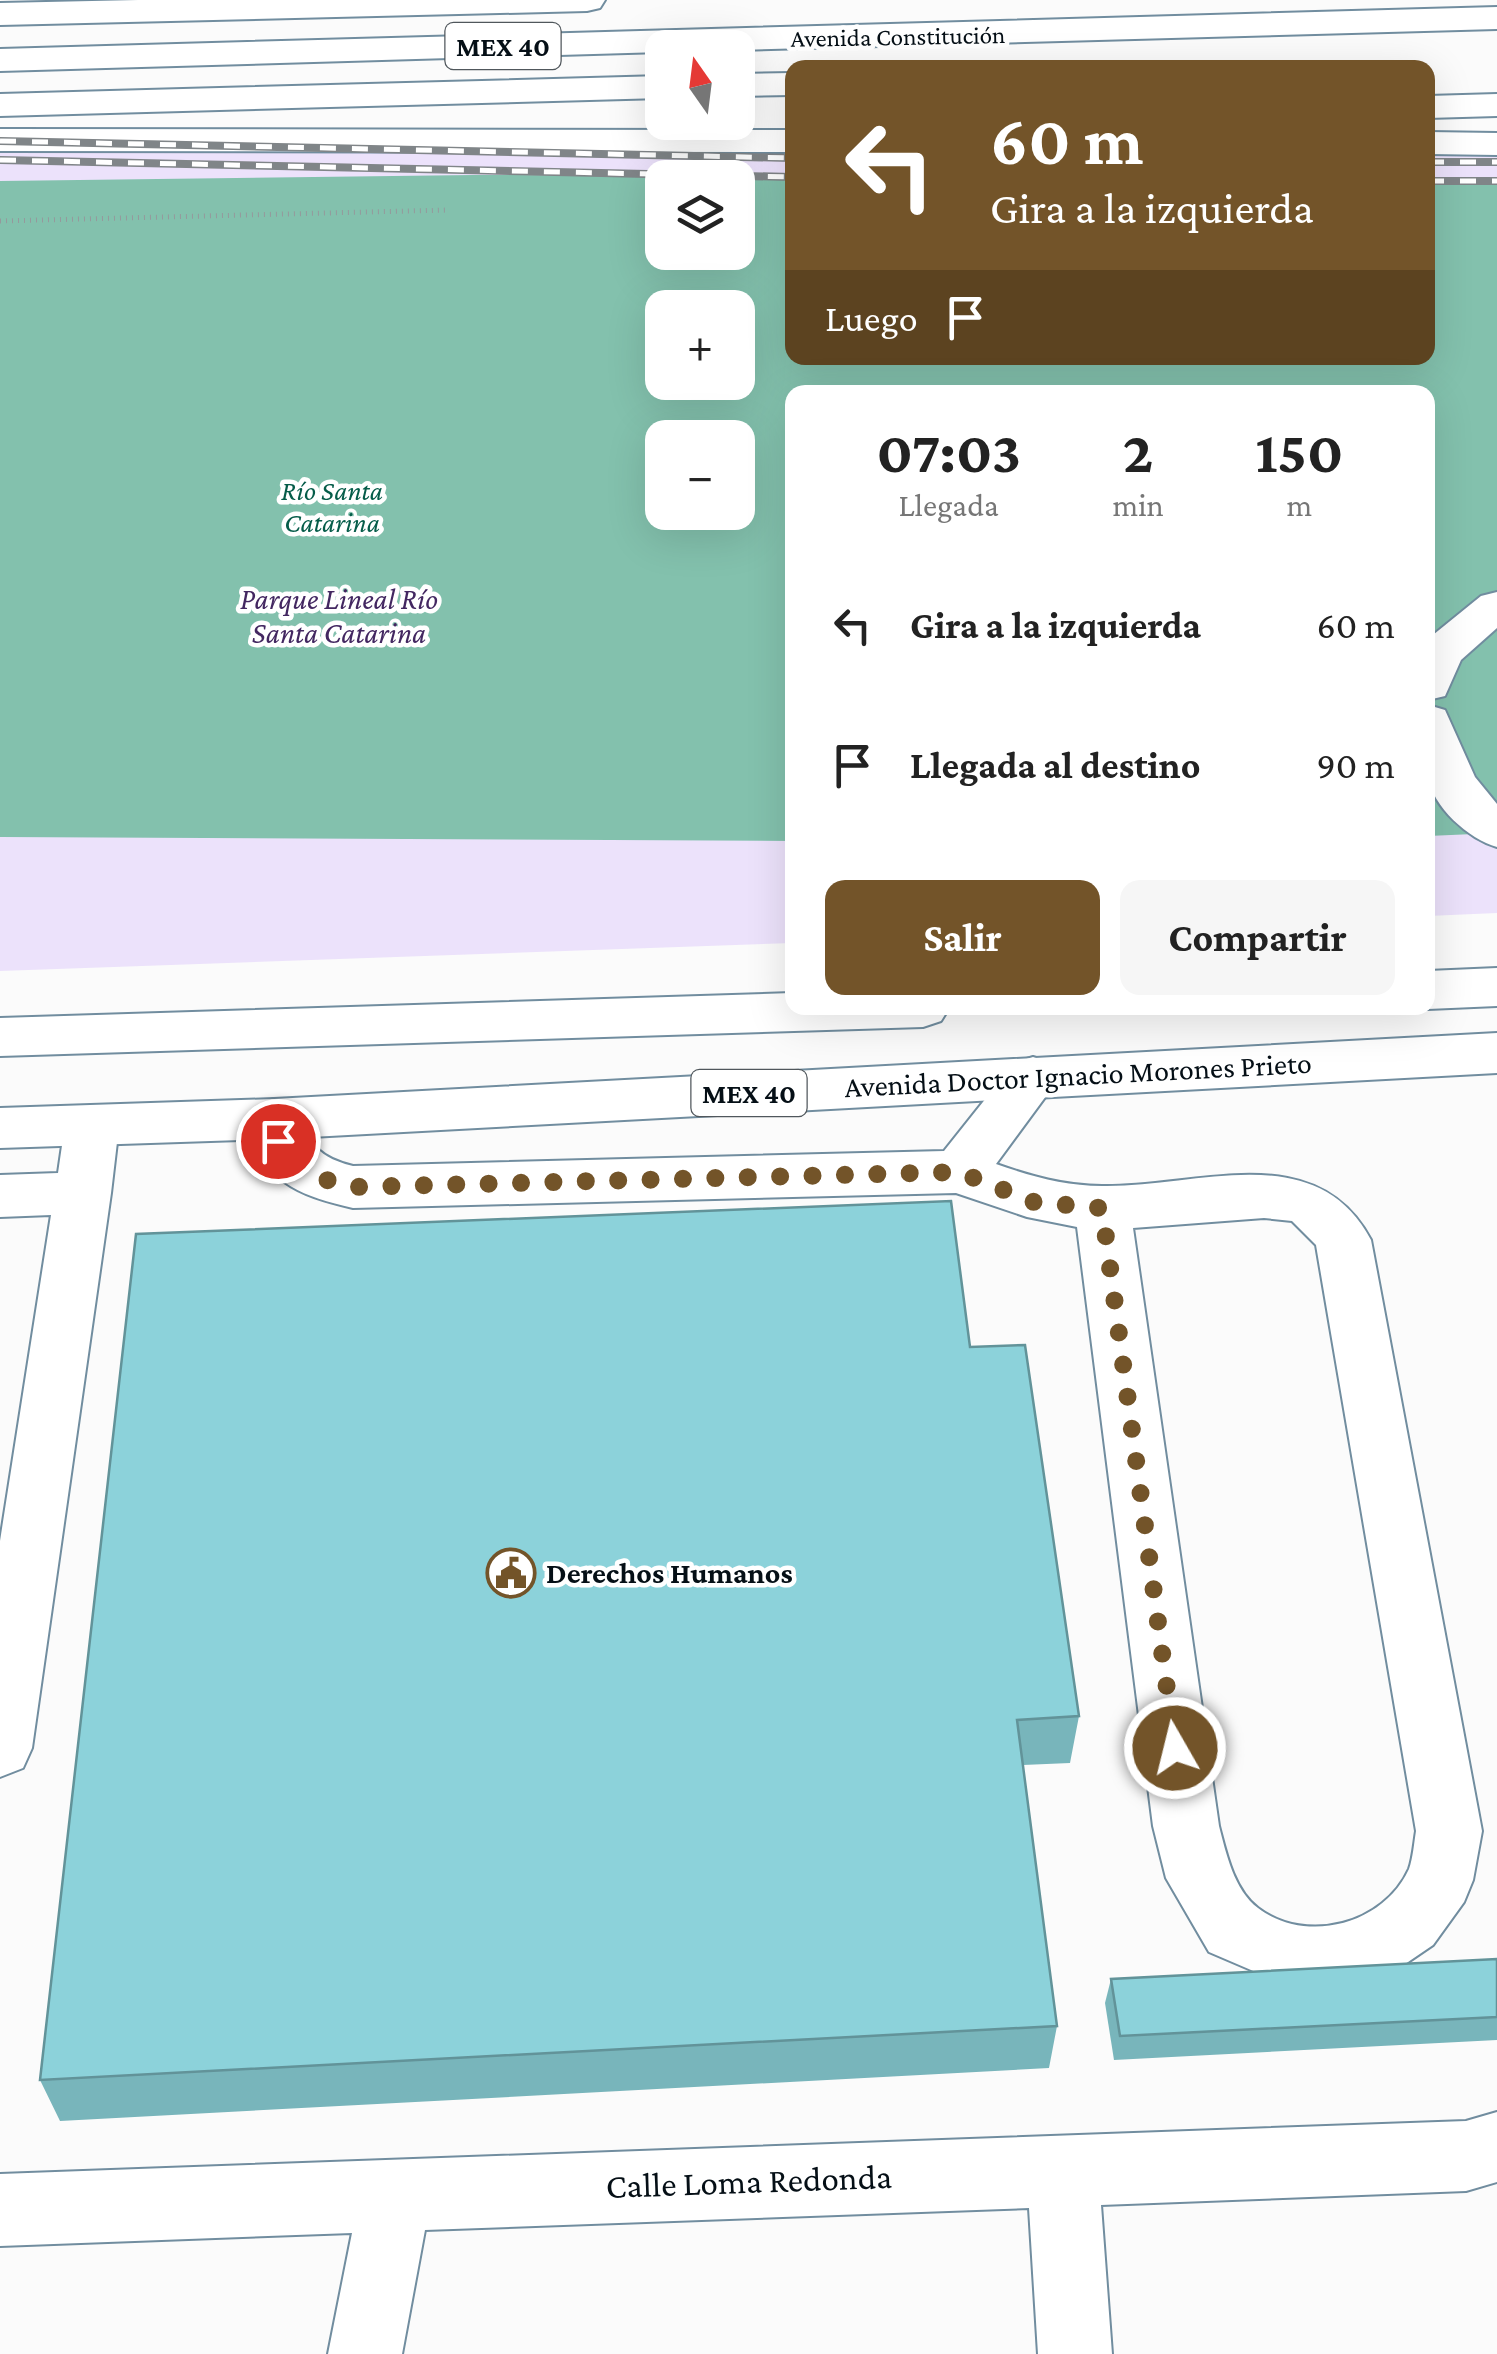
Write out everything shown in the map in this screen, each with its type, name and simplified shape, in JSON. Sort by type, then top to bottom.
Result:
[{"type":"main road","points":[[0,14],[232,4],[587,0]]},
{"type":"main road","name":"Avenida Constitución","points":[[0,60],[1497,18]]},
{"type":"main road","name":"Avenida Constitución","points":[[755,85],[785,84]]},
{"type":"main road","points":[[0,105],[645,87]]},
{"type":"main road","points":[[206,100],[645,108]]},
{"type":"main road","points":[[1435,106],[1497,105]]},
{"type":"main road","points":[[755,109],[785,109]]},
{"type":"main road","points":[[0,140],[785,141]]},
{"type":"main road","points":[[1435,144],[1497,144]]},
{"type":"main road","points":[[1435,664],[1457,636],[1497,606]]},
{"type":"main road","points":[[1435,746],[1440,763],[1482,820],[1497,830]]},
{"type":"main road","points":[[1435,990],[1497,987]]},
{"type":"main road","points":[[0,1038],[785,1012]]},
{"type":"main road","name":"Avenida Doctor Ignacio Morones Prieto","points":[[0,1128],[274,1120],[1497,1052]]},
{"type":"main road","points":[[959,1172],[1034,1077]]},
{"type":"main road","points":[[274,1120],[278,1141],[300,1168],[326,1181],[353,1187],[959,1172],[1034,1202],[1102,1208],[1267,1198],[1303,1201],[1326,1216],[1343,1240],[1448,1831],[1440,1880],[1409,1923],[1359,1956],[1298,1958],[1233,1930],[1199,1878],[1186,1826],[1102,1208]]},
{"type":"main road","points":[[1,1737],[17,1510],[83,1193],[92,1125]]},
{"type":"main road","points":[[0,1196],[83,1193]]},
{"type":"main road","name":"Calle Loma Redonda","points":[[0,2210],[1466,2156],[1497,2147]]},
{"type":"main road","points":[[1062,2169],[1075,2354]]},
{"type":"main road","points":[[365,2354],[396,2195]]},
{"type":"path","points":[[0,221],[449,210]]},
{"type":"green space","name":"Río Santa Catarina","points":[[0,146],[785,157],[785,365],[1435,365],[1435,155],[1497,154],[1497,913],[1435,916],[1435,385],[785,385],[785,943],[0,971]]},
{"type":"water","name":"Río Santa Catarina","points":[[645,176],[645,270],[755,270],[755,176],[785,176],[785,365],[1435,365],[1435,178],[1497,178],[1497,833],[1435,836],[1435,385],[785,385],[785,841],[0,837],[0,181]]},
{"type":"building","points":[[951,1201],[970,1347],[1025,1345],[1079,1716],[1017,1720],[1057,2026],[40,2080],[136,1234]]},
{"type":"building","points":[[1497,1959],[1497,2017],[1120,2036],[1111,1979]]},
{"type":"railway","points":[[0,141],[785,158]]},
{"type":"railway","points":[[0,160],[785,177]]},
{"type":"railway","points":[[1435,162],[1497,162]]},
{"type":"railway","points":[[1435,181],[1497,181]]},
{"type":"place","name":"Derechos Humanos","points":[[511,1573]]},
{"type":"route","points":[[278,1141],[300,1168],[326,1181],[353,1187],[959,1172],[1034,1202],[1102,1208],[1175,1748]]},
{"type":"park label","name":"Parque Lineal Río Santa Catarina","points":[[339,616]]}]
